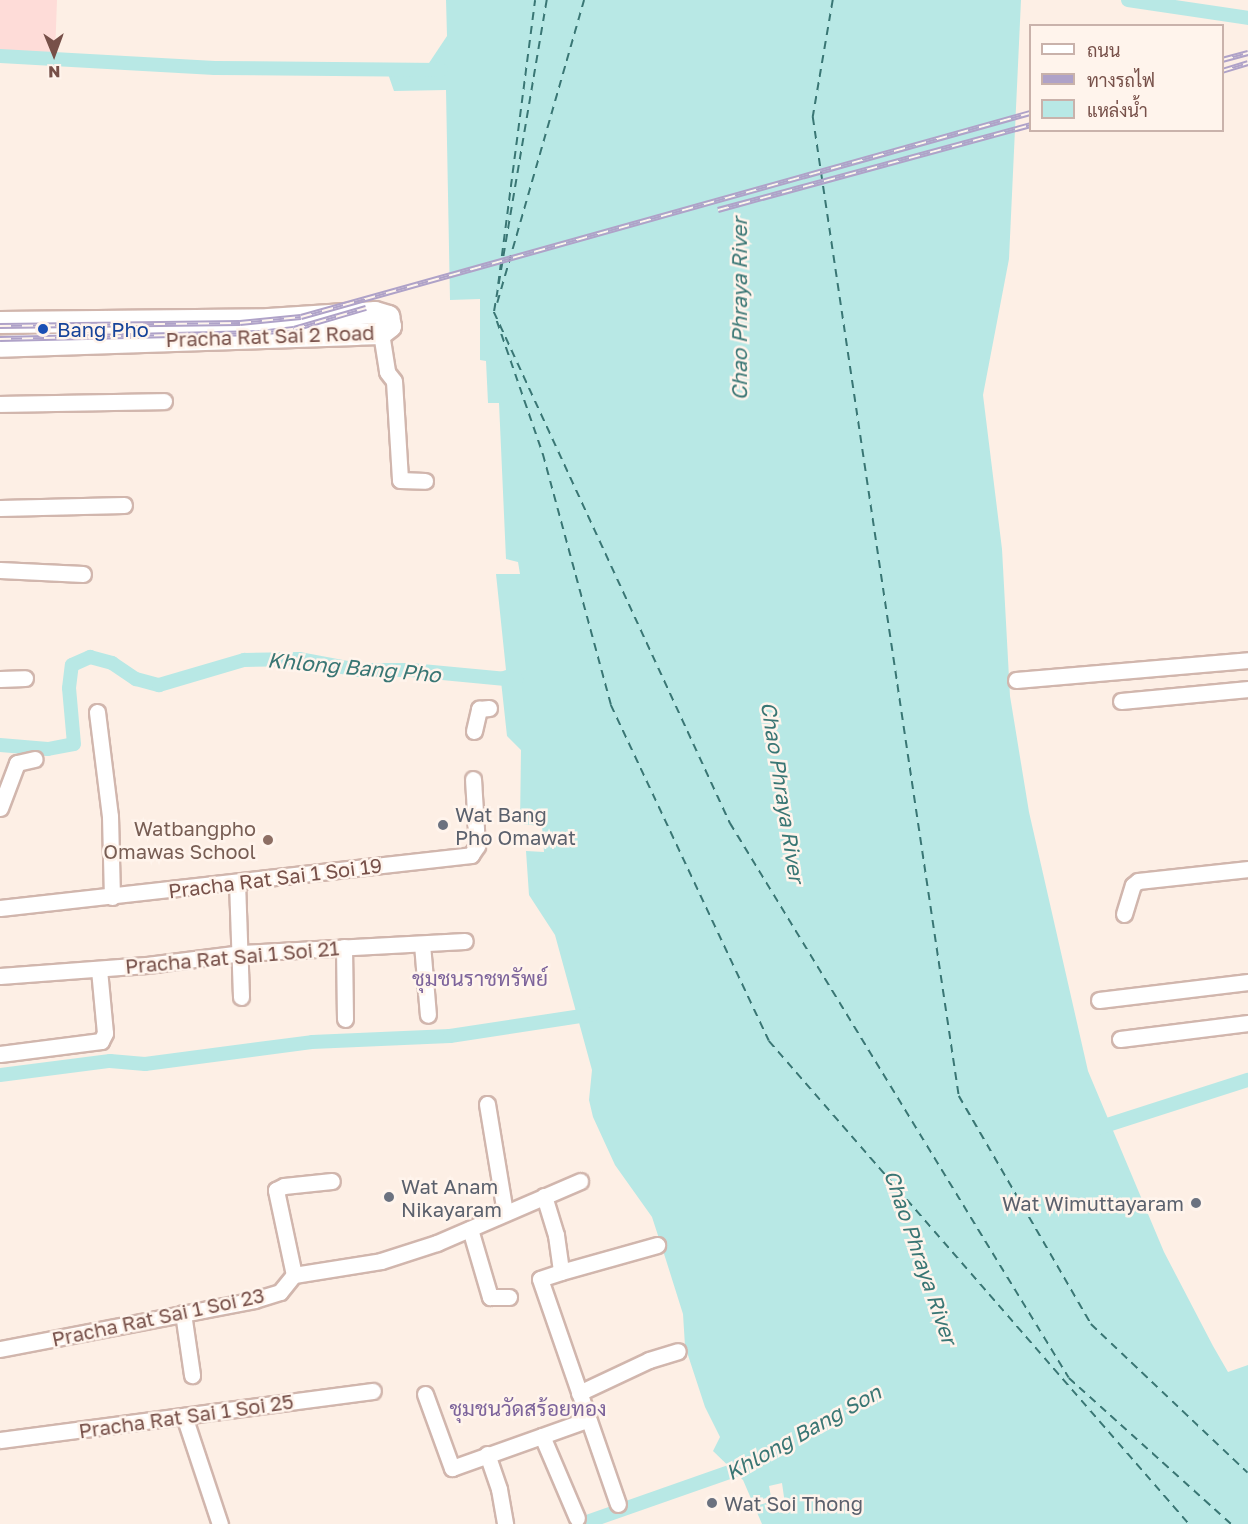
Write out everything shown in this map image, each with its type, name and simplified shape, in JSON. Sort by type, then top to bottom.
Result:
[{"type":"street","name":"Pracha Rat Sai 2 Road","points":[[0,322],[268,319],[375,312],[383,313],[390,320],[388,330],[381,333],[0,346]]},
{"type":"street","points":[[381,333],[387,372],[394,385],[400,480],[424,481]]},
{"type":"street","points":[[0,404],[164,401]]},
{"type":"street","points":[[0,508],[124,505]]},
{"type":"street","points":[[0,570],[83,574]]},
{"type":"street","points":[[1016,680],[1248,660]]},
{"type":"street","points":[[0,679],[25,678]]},
{"type":"street","points":[[1121,701],[1248,689]]},
{"type":"street","points":[[474,731],[479,709],[489,708]]},
{"type":"street","points":[[97,712],[110,816],[112,897]]},
{"type":"street","points":[[0,808],[17,764],[35,759]]},
{"type":"street","name":"Pracha Rat Sai 1 Soi 19","points":[[0,908],[471,855],[477,846],[472,779]]},
{"type":"street","points":[[1124,914],[1133,885],[1138,881],[1248,869]]},
{"type":"street","points":[[237,882],[237,954],[241,997]]},
{"type":"street","name":"Pracha Rat Sai 1 Soi 21","points":[[0,976],[99,969],[237,954],[465,941]]},
{"type":"street","points":[[423,944],[428,1015]]},
{"type":"street","points":[[344,947],[345,1019]]},
{"type":"street","points":[[0,1054],[101,1041],[105,1033],[99,969]]},
{"type":"street","points":[[1099,1000],[1248,982]]},
{"type":"street","points":[[1120,1040],[1248,1023]]},
{"type":"street","points":[[487,1104],[506,1213]]},
{"type":"street","points":[[332,1181],[284,1186],[276,1190],[294,1275],[381,1261],[470,1229],[579,1181]]},
{"type":"street","points":[[544,1196],[556,1235],[561,1272]]},
{"type":"street","points":[[470,1229],[490,1297],[509,1297]]},
{"type":"street","points":[[618,1504],[540,1279],[657,1245]]},
{"type":"street","name":"Pracha Rat Sai 1 Soi 23","points":[[0,1349],[254,1300],[280,1292],[294,1275]]},
{"type":"street","points":[[183,1313],[192,1375]]},
{"type":"street","points":[[579,1393],[649,1360],[678,1351]]},
{"type":"street","name":"Pracha Rat Sai 1 Soi 25","points":[[0,1440],[372,1391]]},
{"type":"street","points":[[425,1394],[450,1467],[587,1420]]},
{"type":"street","points":[[184,1416],[220,1524]]},
{"type":"street","points":[[542,1436],[578,1518]]},
{"type":"street","points":[[487,1454],[499,1489],[505,1524]]},
{"type":"shaded area","points":[[0,0],[57,0],[55,55],[0,53]]},
{"type":"water","name":"Chao Phraya River","points":[[446,0],[1021,0],[1009,259],[983,395],[1002,549],[1010,696],[1029,812],[1088,1071],[1164,1252],[1213,1346],[1228,1372],[1248,1365],[1248,1524],[762,1524],[743,1480],[713,1451],[720,1437],[705,1407],[685,1346],[683,1314],[652,1217],[615,1165],[593,1117],[589,1100],[592,1070],[555,935],[529,895],[526,851],[544,852],[542,826],[520,824],[521,750],[507,736],[501,681],[491,675],[506,670],[496,574],[520,574],[518,562],[506,559],[499,403],[488,403],[486,361],[480,360],[480,299],[450,300],[446,90],[394,91],[387,71],[396,75],[423,72],[447,36]]},
{"type":"pier","points":[[782,1483],[786,1511],[779,1513],[772,1501],[756,1506],[754,1501],[771,1497],[769,1486]]},
{"type":"waterway","points":[[1128,0],[1248,18]]},
{"type":"waterway","points":[[0,56],[215,68],[441,70]]},
{"type":"waterway","name":"Khlong Bang Pho","points":[[0,745],[48,749],[74,744],[69,688],[72,665],[90,657],[112,663],[136,679],[159,685],[244,660],[299,659],[359,670],[411,670],[517,680]]},
{"type":"waterway","points":[[0,1075],[110,1061],[145,1064],[312,1042],[450,1036],[593,1014]]},
{"type":"waterway","points":[[1095,1129],[1248,1080]]},
{"type":"waterway","name":"Khlong Bang Son","points":[[581,1524],[752,1464]]},
{"type":"ferry route","points":[[498,284],[535,0]]},
{"type":"ferry route","points":[[547,0],[494,312],[730,823],[1069,1378],[1231,1524]]},
{"type":"ferry route","points":[[497,303],[584,0]]},
{"type":"ferry route","points":[[833,0],[813,117],[959,1096],[1091,1324],[1248,1473]]},
{"type":"ferry route","points":[[497,321],[543,454],[611,705],[769,1041],[1189,1524]]},
{"type":"railway","points":[[1224,59],[1248,53]]},
{"type":"railway","points":[[1224,70],[1248,63]]},
{"type":"railway","points":[[0,326],[240,323],[301,317],[1029,113]]},
{"type":"railway","points":[[718,210],[1029,125]]},
{"type":"railway","points":[[0,339],[260,333],[294,329],[366,308]]},
{"type":"place","name":"Bang Pho","points":[[43,329]]},
{"type":"place","name":"Wat Bang Pho Omawat","points":[[443,825]]},
{"type":"place","name":"Watbangpho Omawas School","points":[[268,840]]},
{"type":"place","name":"Wat Anam Nikayaram","points":[[389,1197]]},
{"type":"place","name":"Wat Wimuttayaram","points":[[1196,1203]]},
{"type":"place","name":"Wat Soi Thong","points":[[712,1503]]},
{"type":"district","name":"ชุมชนราชทรัพย์","points":[[480,978]]},
{"type":"district","name":"ชุมชนวัดสร้อยทอง","points":[[528,1408]]}]
